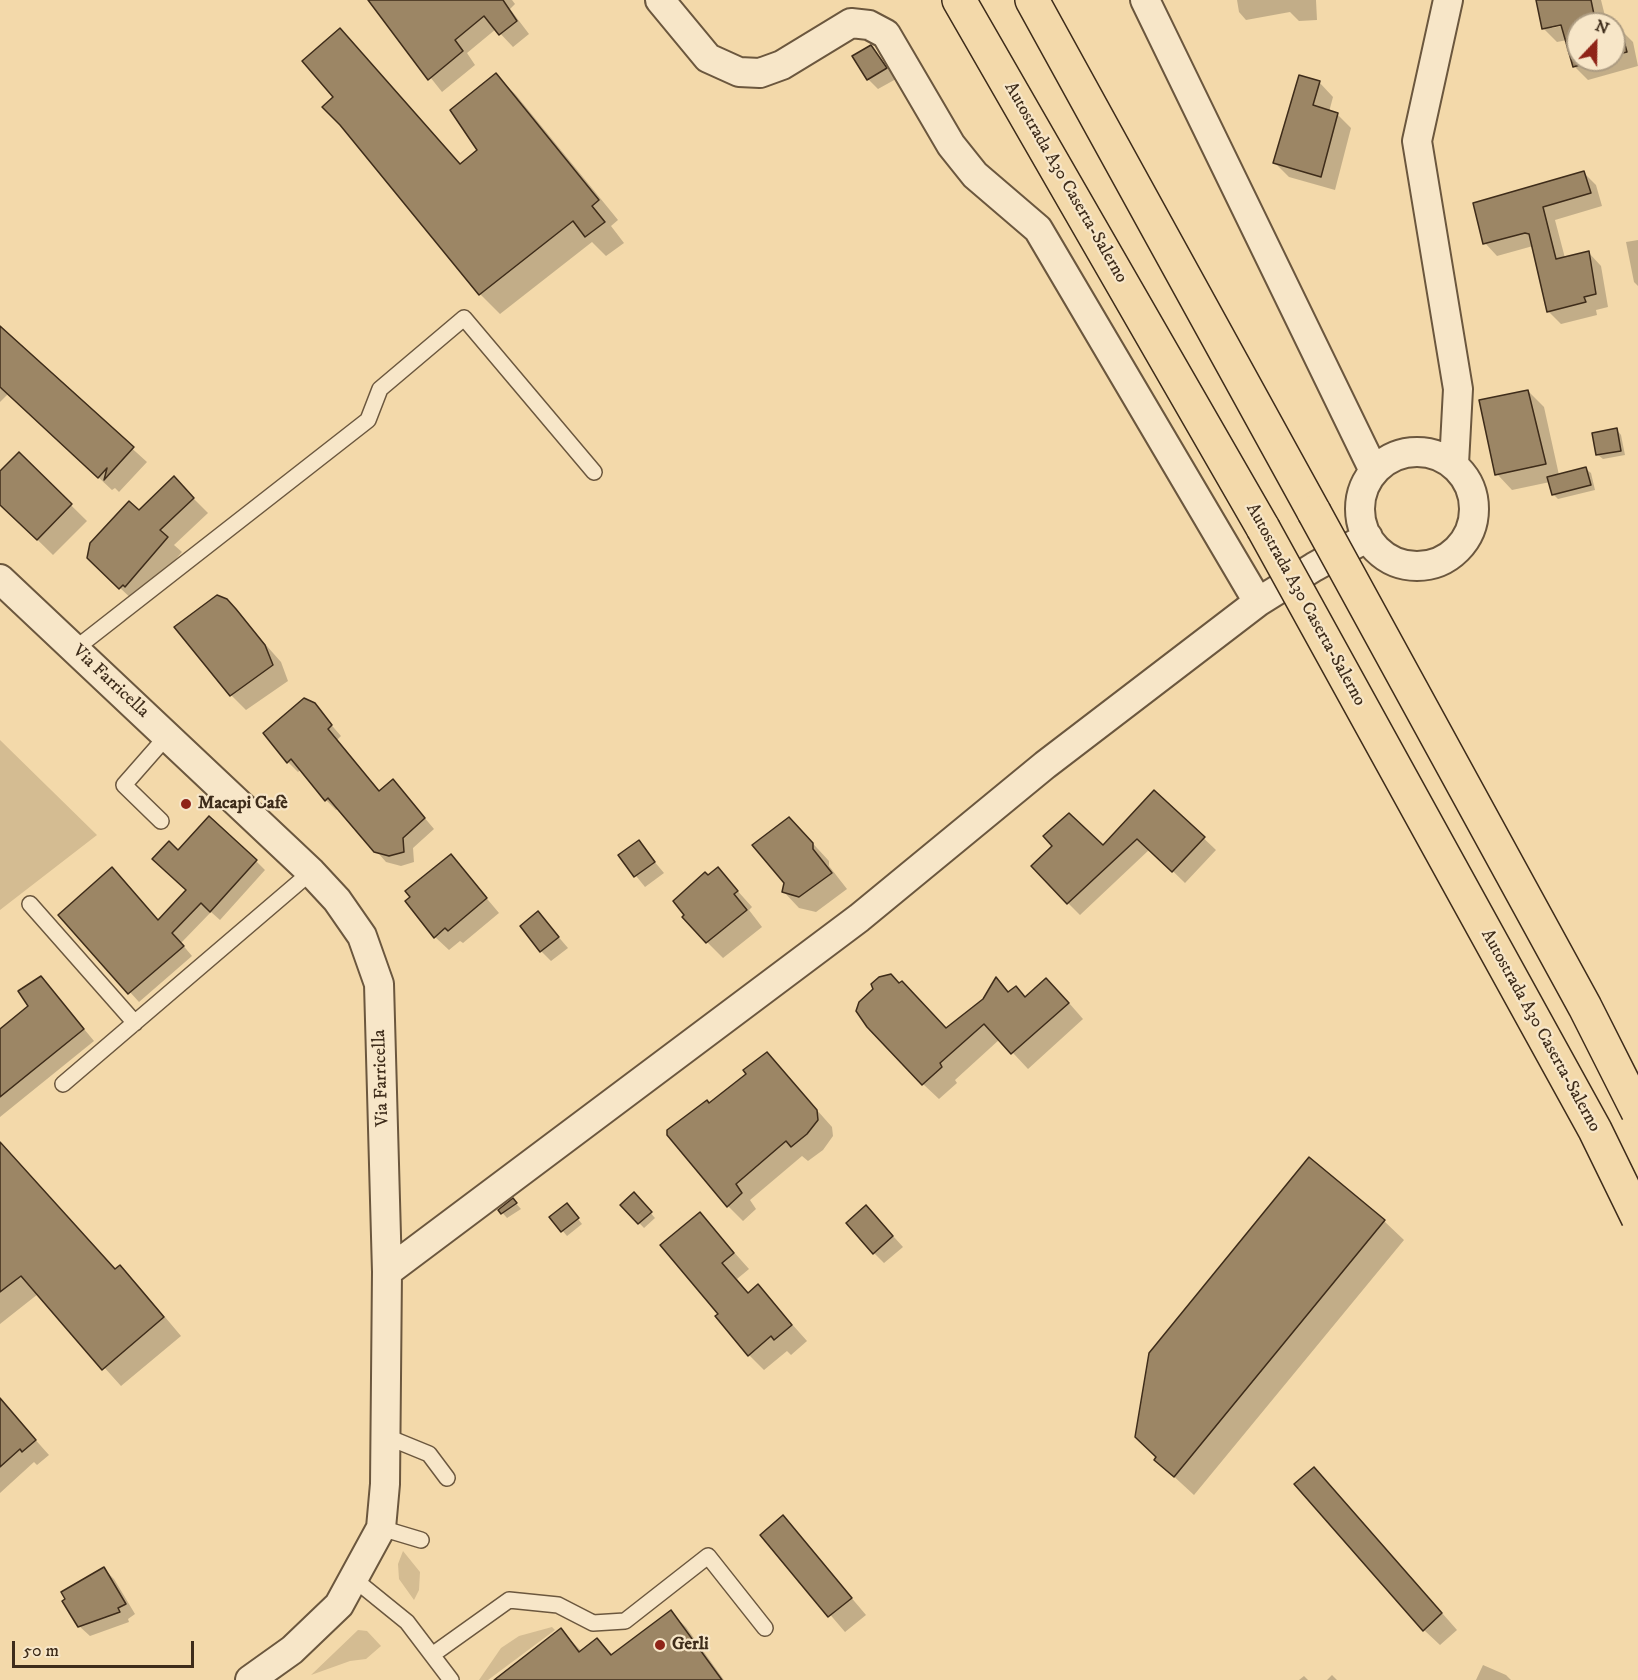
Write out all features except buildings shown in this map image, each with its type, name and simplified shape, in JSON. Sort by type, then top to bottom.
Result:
[{"type":"highway","name":"Autostrada A30 Caserta-Salerno","points":[[959,0],[1263,528],[1595,1130],[1638,1218]]},
{"type":"highway","points":[[1032,0],[1585,1007],[1638,1112]]},
{"type":"street","points":[[660,0],[708,58],[739,72],[760,73],[782,65],[851,23],[869,25],[886,34],[951,145],[975,175],[1038,229],[1258,602]]},
{"type":"street","points":[[1144,0],[1374,471]]},
{"type":"street","points":[[1448,0],[1417,141],[1458,389],[1454,465]]},
{"type":"street","points":[[1422,451],[1439,455],[1454,465],[1467,479],[1474,497],[1475,517],[1469,536],[1458,551],[1441,562],[1422,567],[1403,565],[1385,557],[1362,526],[1359,506],[1364,487],[1374,471],[1388,460],[1404,453],[1422,451]]},
{"type":"street","points":[[387,1272],[859,918],[1045,765],[1258,602],[1368,537]]},
{"type":"street","name":"Via Farricella","points":[[0,579],[312,872],[337,900],[362,936],[379,984],[387,1272],[385,1436],[381,1528],[339,1605],[292,1650],[250,1680]]},
{"type":"lane","points":[[75,649],[368,420],[380,389],[464,318],[594,472]]},
{"type":"lane","points":[[161,821],[123,785],[167,736]]},
{"type":"lane","points":[[63,1084],[312,872]]},
{"type":"lane","points":[[30,904],[135,1023]]},
{"type":"lane","points":[[385,1436],[429,1454],[447,1478]]},
{"type":"lane","points":[[381,1528],[422,1540]]},
{"type":"lane","points":[[432,1655],[509,1600],[558,1605],[593,1623],[625,1621],[708,1556],[765,1628]]},
{"type":"lane","points":[[354,1579],[407,1622],[451,1680]]},
{"type":"shaded area","points":[[0,740],[97,835],[0,910]]},
{"type":"shaded area","points":[[403,1551],[420,1572],[419,1590],[414,1600],[399,1579],[398,1564]]},
{"type":"shaded area","points":[[552,1627],[555,1630],[488,1680],[479,1680],[501,1648],[519,1636]]},
{"type":"shaded area","points":[[358,1630],[367,1631],[381,1646],[366,1659],[350,1661],[311,1675]]},
{"type":"place","name":"Macapi Cafè","points":[[186,804]]},
{"type":"place","name":"Gerli","points":[[660,1645]]}]
